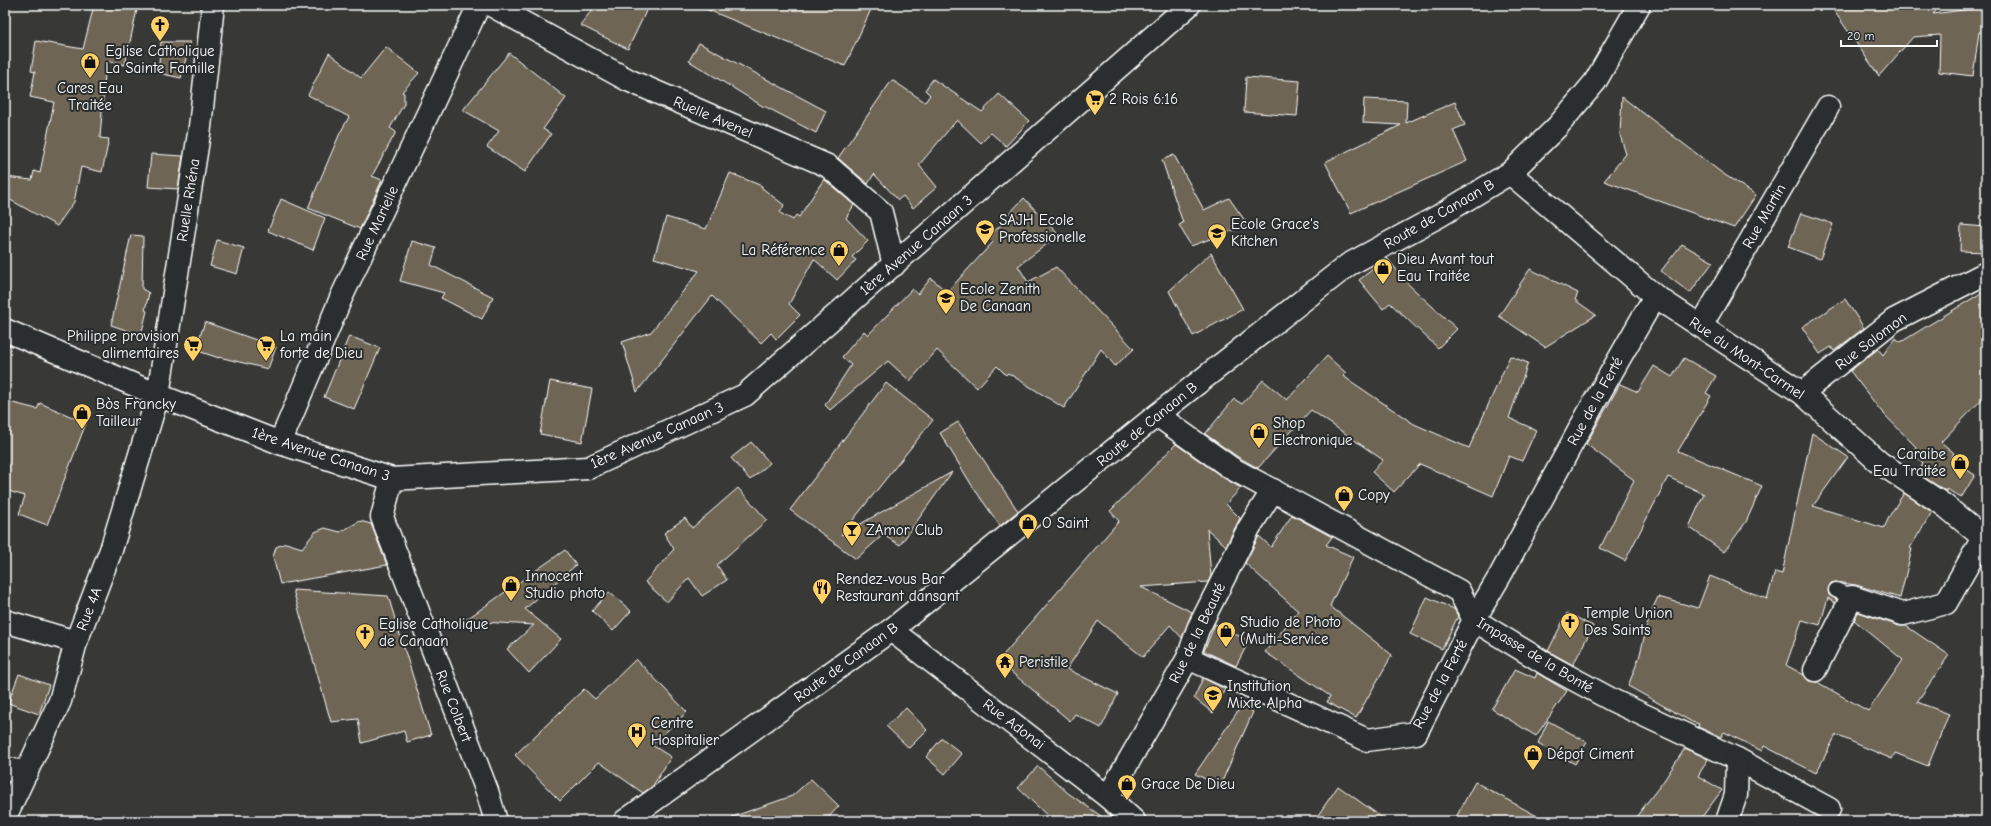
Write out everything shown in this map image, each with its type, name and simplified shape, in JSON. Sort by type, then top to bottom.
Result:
[{"type":"street","name":"Ruelle Rhéna","points":[[158,395],[200,127],[213,5]]},
{"type":"street","name":"Rue Marielle","points":[[280,443],[341,298],[479,5]]},
{"type":"street","name":"Ruelle Avenel","points":[[491,5],[628,80],[828,166],[881,212],[894,264]]},
{"type":"street","name":"1ère Avenue Canaan 3","points":[[5,330],[158,395],[280,443],[392,479],[588,468],[745,395],[1189,5]]},
{"type":"street","name":"Route de Canaan B","points":[[625,821],[891,630],[1157,415],[1348,265],[1440,216],[1510,173],[1557,127],[1595,82],[1639,5]]},
{"type":"street","name":"Rue Martin","points":[[1701,326],[1828,107]]},
{"type":"street","name":"Rue du Mont-Carmel","points":[[1510,173],[1655,296],[1802,393],[1880,463],[1944,505],[1985,539]]},
{"type":"street","name":"Rue Salomon","points":[[1802,393],[1894,320],[1986,273]]},
{"type":"street","name":"Rue de la Ferté","points":[[1188,658],[1367,740],[1416,734],[1474,620],[1501,574],[1594,401],[1655,296]]},
{"type":"street","name":"Rue 4A","points":[[5,817],[60,701],[76,642],[111,550],[158,395]]},
{"type":"street","name":"Impasse de la Bonté","points":[[1157,415],[1231,468],[1459,592],[1474,620],[1582,685],[1738,759],[1829,809]]},
{"type":"street","name":"Rue Colbert","points":[[392,479],[382,517],[487,791],[496,821]]},
{"type":"street","name":"Rue de la Beauté","points":[[1108,796],[1188,658],[1198,629],[1248,528],[1273,490]]},
{"type":"street","points":[[1815,670],[1844,594],[1903,614],[1946,603],[1985,539]]},
{"type":"street","points":[[5,621],[76,642]]},
{"type":"street","name":"Rue Adonai","points":[[891,630],[1108,796],[1134,821]]},
{"type":"street","points":[[1726,821],[1736,795],[1738,759]]},
{"type":"street","points":[[5,770],[27,772]]},
{"type":"building","points":[[94,5],[138,5],[125,65],[106,61],[100,138],[109,139],[102,172],[81,167],[74,202],[57,226],[5,197],[5,177],[32,180],[34,171],[40,173],[54,102],[30,97],[35,72],[31,71],[36,41],[83,49]]},
{"type":"building","points":[[596,5],[649,5],[628,49],[580,25]]},
{"type":"building","points":[[696,5],[873,5],[845,66]]},
{"type":"building","points":[[1830,5],[1941,5],[1933,14],[1986,7],[1986,32],[1979,32],[1973,76],[1939,72],[1940,35],[1913,37],[1879,76]]},
{"type":"building","points":[[161,42],[190,42],[181,78],[158,73]]},
{"type":"building","points":[[699,43],[826,111],[816,133],[764,107],[689,61]]},
{"type":"building","points":[[386,47],[419,73],[402,92],[404,93],[404,104],[390,128],[396,132],[372,176],[382,180],[360,229],[308,208],[340,133],[349,117],[308,95],[329,53],[361,78]]},
{"type":"building","points":[[509,53],[566,98],[543,129],[551,134],[525,172],[487,147],[499,131],[463,110]]},
{"type":"building","points":[[1246,77],[1300,81],[1297,116],[1244,112]]},
{"type":"building","points":[[933,79],[982,112],[999,94],[1029,121],[1006,146],[991,133],[981,143],[957,120],[919,165],[937,187],[913,208],[903,196],[898,200],[874,174],[868,184],[838,158],[892,80],[925,102],[930,95],[925,90]]},
{"type":"building","points":[[1622,97],[1722,173],[1756,195],[1734,228],[1604,181],[1626,154],[1620,135]]},
{"type":"building","points":[[1364,99],[1407,101],[1406,123],[1455,102],[1465,125],[1453,130],[1467,161],[1351,213],[1325,162],[1401,125],[1363,123]]},
{"type":"building","points":[[151,154],[183,156],[178,189],[148,187]]},
{"type":"building","points":[[1174,155],[1204,210],[1229,198],[1248,225],[1191,246],[1179,225],[1183,223],[1162,160]]},
{"type":"building","points":[[730,173],[762,186],[762,188],[784,205],[780,213],[793,220],[796,215],[799,217],[824,179],[854,205],[846,218],[868,241],[852,257],[856,260],[837,280],[814,259],[789,304],[800,315],[776,339],[771,333],[761,343],[712,296],[637,392],[622,342],[651,332],[699,271],[654,258],[666,217],[706,229]]},
{"type":"building","points":[[1024,198],[1059,235],[1018,266],[1028,282],[1056,267],[1134,349],[1115,366],[1101,349],[1064,408],[1008,373],[1006,375],[997,366],[977,388],[937,350],[910,381],[888,361],[830,410],[825,405],[851,365],[842,357],[864,331],[868,335],[912,289],[918,294],[931,278],[947,292],[993,242],[988,237],[1003,223],[1002,221]]},
{"type":"building","points":[[281,199],[325,218],[313,250],[268,231]]},
{"type":"building","points":[[1801,213],[1833,224],[1820,259],[1788,247]]},
{"type":"building","points":[[1961,225],[1986,227],[1986,252],[1960,251]]},
{"type":"building","points":[[131,235],[143,236],[142,289],[149,293],[145,310],[147,311],[141,335],[111,325]]},
{"type":"building","points":[[217,240],[244,248],[237,274],[210,266]]},
{"type":"building","points":[[412,241],[436,248],[431,265],[493,297],[482,319],[441,298],[444,293],[400,281]]},
{"type":"building","points":[[1682,244],[1713,262],[1690,293],[1661,271]]},
{"type":"building","points":[[1211,253],[1243,309],[1193,336],[1169,291]]},
{"type":"building","points":[[1387,258],[1408,284],[1457,329],[1438,348],[1390,303],[1383,309],[1359,280]]},
{"type":"building","points":[[1530,269],[1578,293],[1575,300],[1596,315],[1545,347],[1499,316]]},
{"type":"building","points":[[1986,290],[1986,395],[1941,442],[1954,453],[1950,459],[1975,475],[1961,498],[1947,489],[1946,491],[1917,473],[1923,464],[1911,453],[1916,447],[1881,411],[1850,371],[1878,349],[1883,355],[1895,338],[1901,342]]},
{"type":"building","points":[[1845,299],[1864,328],[1834,351],[1831,347],[1820,354],[1802,327]]},
{"type":"building","points":[[205,322],[276,347],[268,369],[219,358],[195,350]]},
{"type":"building","points":[[349,336],[380,348],[354,409],[324,397]]},
{"type":"building","points":[[1327,356],[1346,373],[1343,376],[1414,424],[1469,448],[1510,356],[1528,363],[1509,418],[1536,430],[1522,461],[1509,456],[1493,496],[1420,464],[1394,492],[1372,472],[1383,460],[1311,410],[1258,468],[1238,457],[1205,434],[1234,399],[1242,404],[1263,380],[1287,400]]},
{"type":"building","points":[[1684,358],[1716,376],[1706,393],[1711,396],[1678,451],[1762,486],[1746,522],[1724,552],[1689,527],[1704,494],[1668,477],[1625,561],[1600,548],[1634,480],[1586,444],[1620,384],[1638,392],[1654,366],[1672,377]]},
{"type":"building","points":[[550,381],[592,389],[582,442],[540,434]]},
{"type":"building","points":[[886,383],[933,420],[841,535],[952,472],[900,545],[883,535],[856,559],[790,510]]},
{"type":"building","points":[[5,401],[37,409],[40,403],[86,423],[47,525],[19,514],[25,496],[5,490]]},
{"type":"building","points":[[958,422],[1018,511],[1000,526],[971,484],[940,433]]},
{"type":"building","points":[[1812,433],[1848,457],[1813,506],[1884,528],[1890,515],[1904,493],[1932,512],[1910,548],[1912,549],[1900,598],[1856,585],[1835,582],[1831,583],[1828,591],[1829,595],[1837,600],[1835,603],[1828,598],[1820,625],[1802,620],[1786,665],[1804,675],[1809,681],[1817,682],[1868,711],[1903,660],[1854,620],[1858,612],[1899,626],[1906,626],[1949,655],[1917,702],[1949,714],[1928,766],[1895,753],[1892,759],[1836,735],[1816,773],[1764,746],[1762,751],[1724,732],[1721,737],[1698,727],[1699,724],[1692,722],[1628,686],[1639,658],[1650,614],[1658,597],[1698,608],[1710,576],[1767,599],[1775,572],[1782,574]]},
{"type":"building","points":[[751,442],[770,463],[750,480],[731,458]]},
{"type":"building","points":[[1176,444],[1224,478],[1241,488],[1226,504],[1240,518],[1226,546],[1207,529],[1211,576],[1208,582],[1141,587],[1192,612],[1182,638],[1170,625],[1143,657],[1098,621],[1067,669],[1118,694],[1101,728],[1075,714],[1070,721],[998,661],[1119,521],[1110,511]]},
{"type":"building","points":[[738,488],[767,520],[717,565],[727,580],[702,596],[689,578],[667,602],[645,582],[674,549],[664,533],[685,518],[692,528]]},
{"type":"building","points":[[1292,515],[1332,537],[1326,545],[1353,557],[1330,606],[1392,655],[1356,718],[1327,702],[1330,696],[1265,652],[1298,611],[1245,563],[1259,536],[1271,547]]},
{"type":"building","points":[[360,521],[371,524],[387,565],[280,584],[273,557],[276,547],[286,543],[302,548],[315,532],[325,528],[340,532]]},
{"type":"building","points":[[565,550],[576,565],[525,609],[561,639],[529,673],[507,649],[534,625],[464,621]]},
{"type":"building","points":[[293,590],[388,596],[431,735],[407,742],[404,731],[362,743],[358,719],[331,722]]},
{"type":"building","points":[[609,592],[631,611],[613,631],[592,611]]},
{"type":"building","points":[[1427,597],[1454,609],[1458,616],[1442,649],[1410,634]]},
{"type":"building","points":[[1567,613],[1593,626],[1573,665],[1548,651]]},
{"type":"building","points":[[1215,624],[1249,641],[1236,666],[1204,651]]},
{"type":"building","points":[[636,659],[687,712],[652,745],[671,757],[652,787],[643,793],[599,762],[560,801],[515,755],[584,689],[595,699]]},
{"type":"building","points":[[1515,669],[1535,678],[1537,673],[1567,691],[1536,736],[1492,709]]},
{"type":"building","points":[[19,674],[49,685],[39,714],[8,703]]},
{"type":"building","points":[[1203,678],[1225,689],[1213,713],[1194,698]]},
{"type":"building","points":[[1242,705],[1253,712],[1220,786],[1195,774]]},
{"type":"building","points":[[906,708],[927,730],[909,748],[886,726]]},
{"type":"building","points":[[1548,721],[1587,742],[1575,764],[1538,743]]},
{"type":"building","points":[[942,738],[962,754],[945,774],[926,757]]},
{"type":"building","points":[[1685,748],[1708,759],[1698,776],[1722,790],[1699,821],[1633,821],[1665,779]]},
{"type":"building","points":[[1038,766],[1068,793],[1108,821],[1053,821],[1018,788]]},
{"type":"building","points":[[811,779],[839,806],[825,821],[733,821],[732,817],[792,796]]},
{"type":"building","points":[[1475,782],[1546,821],[1454,821]]},
{"type":"building","points":[[1338,786],[1387,821],[1314,821]]},
{"type":"place","name":"Eglise Catholique La Sainte Famille","points":[[160,42]]},
{"type":"place","name":"Cares Eau Traitée","points":[[90,79]]},
{"type":"place","name":"2 Rois 6:16","points":[[1095,116]]},
{"type":"place","name":"SAJH Ecole Professionelle","points":[[985,246]]},
{"type":"place","name":"Ecole Grace's Kitchen","points":[[1217,250]]},
{"type":"place","name":"La Référence","points":[[839,267]]},
{"type":"place","name":"Dieu Avant tout Eau Traitée","points":[[1383,285]]},
{"type":"place","name":"Ecole Zenith De Canaan","points":[[946,315]]},
{"type":"place","name":"Philippe provision alimentaires","points":[[193,362]]},
{"type":"place","name":"La main forte de Dieu","points":[[266,362]]},
{"type":"place","name":"Bòs Francky Tailleur","points":[[82,430]]},
{"type":"place","name":"Shop Electronique","points":[[1259,449]]},
{"type":"place","name":"Caraibe Eau Traitée","points":[[1960,480]]},
{"type":"place","name":"Copy","points":[[1344,512]]},
{"type":"place","name":"O Saint","points":[[1028,540]]},
{"type":"place","name":"ZAmor Club","points":[[852,547]]},
{"type":"place","name":"Innocent Studio photo","points":[[511,602]]},
{"type":"place","name":"Rendez-vous Bar Restaurant dansant","points":[[822,605]]},
{"type":"place","name":"Temple Union Des Saints","points":[[1570,639]]},
{"type":"place","name":"Studio de Photo (Multi-Service","points":[[1226,648]]},
{"type":"place","name":"Eglise Catholique de Canaan","points":[[365,650]]},
{"type":"place","name":"Peristile","points":[[1005,679]]},
{"type":"place","name":"Institution Mixte Alpha","points":[[1213,712]]},
{"type":"place","name":"Centre Hospitalier","points":[[637,749]]},
{"type":"place","name":"Dépot Ciment","points":[[1533,771]]},
{"type":"place","name":"Grace De Dieu","points":[[1127,801]]}]
